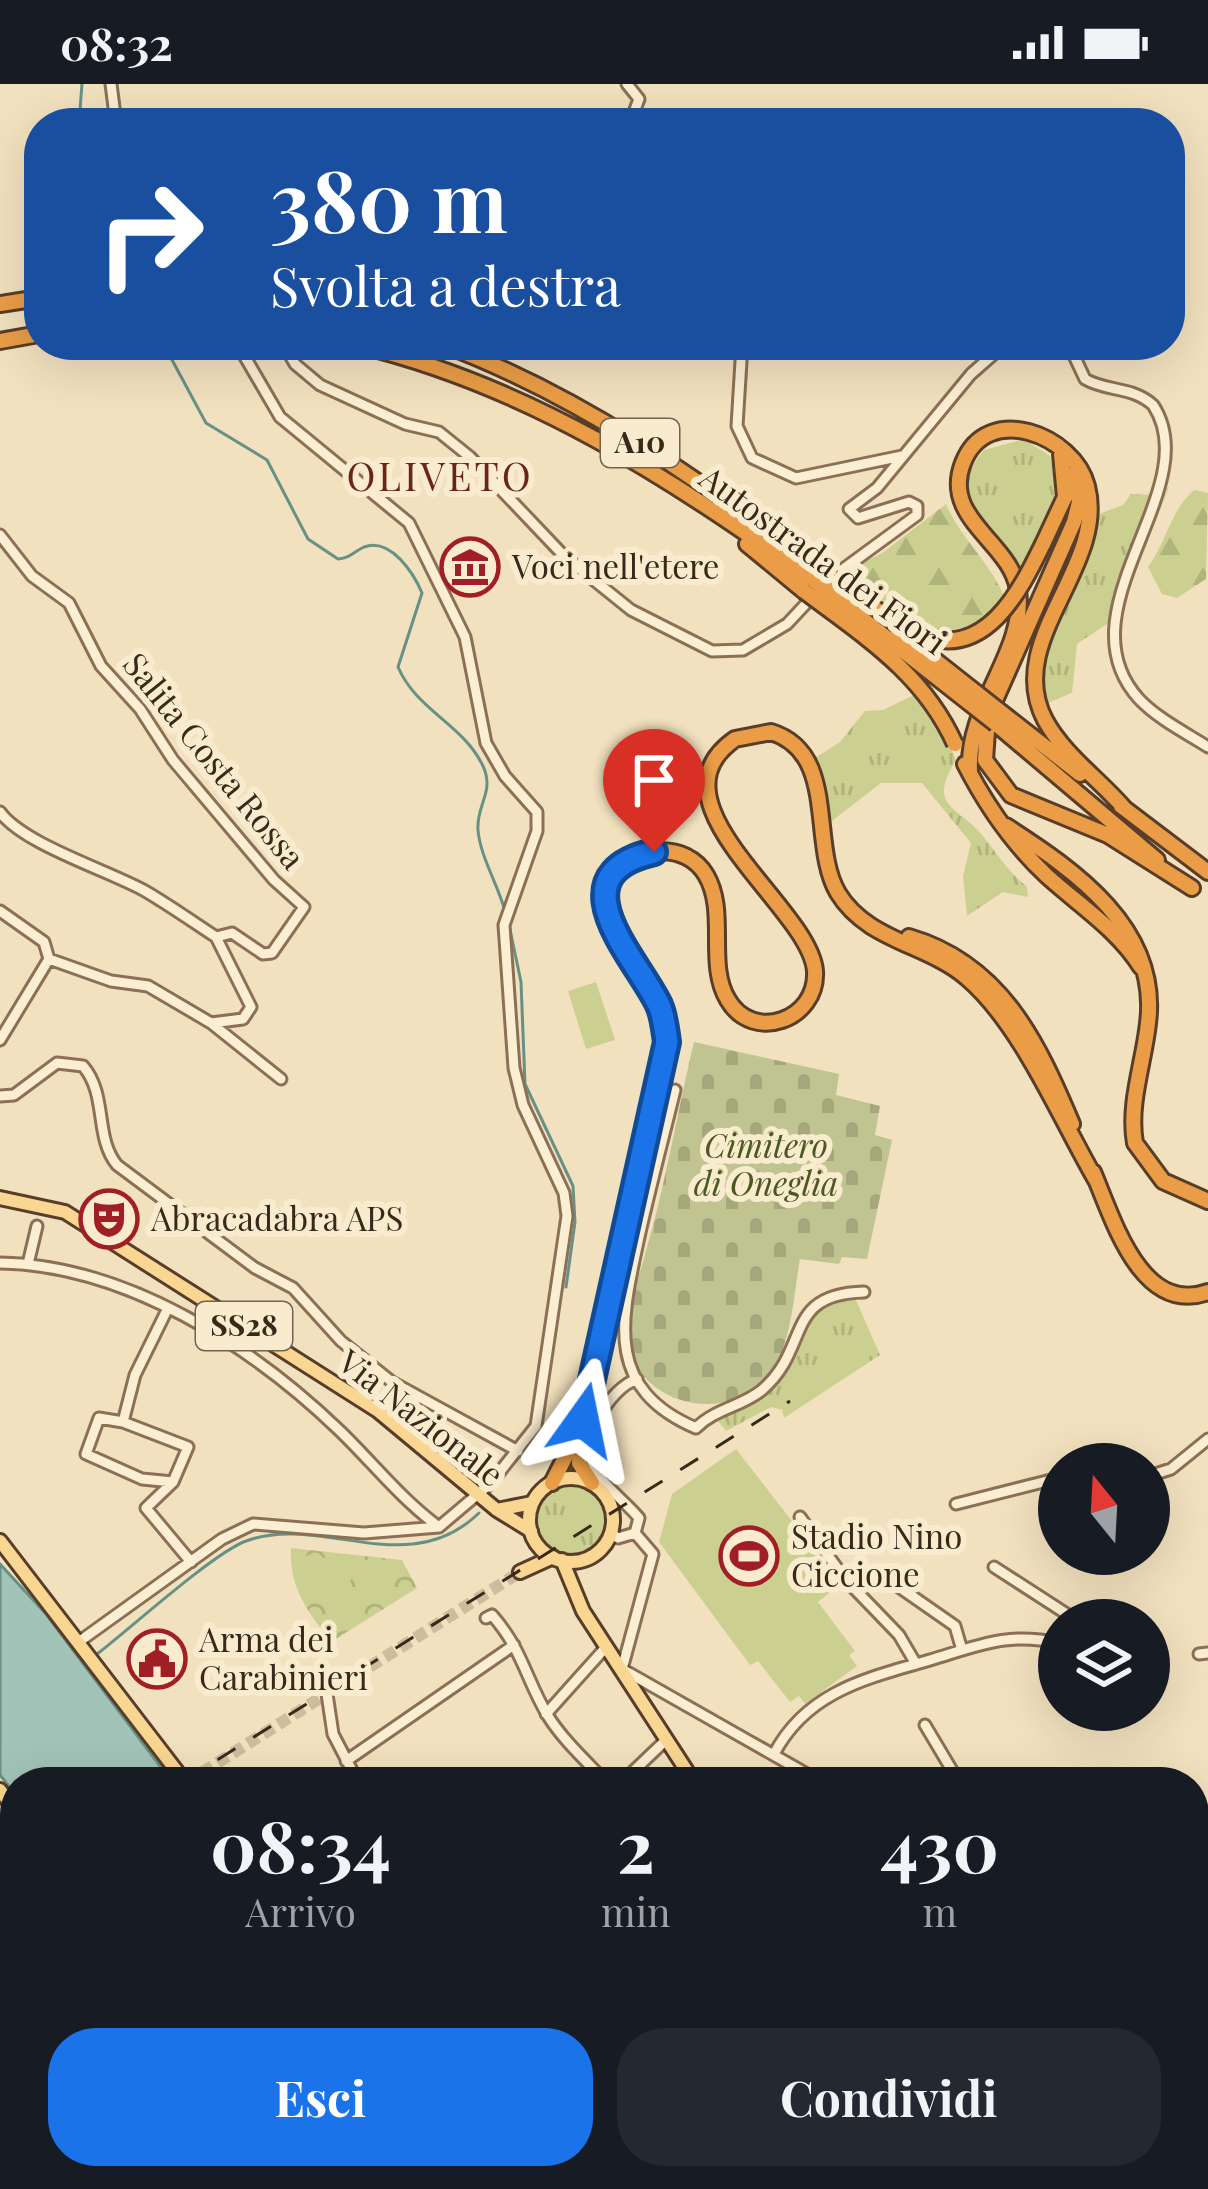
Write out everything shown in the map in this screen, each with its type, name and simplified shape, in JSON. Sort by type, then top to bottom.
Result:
[{"type":"highway","name":"Autostrada dei Fiori","points":[[414,360],[568,421],[714,511],[812,580],[854,595],[1208,900]]},
{"type":"highway","name":"Autostrada dei Fiori","points":[[480,360],[611,425],[812,580],[1208,872]]},
{"type":"highway","points":[[970,772],[974,721],[1011,638],[1018,601],[1010,568],[969,518],[960,472],[972,448],[994,433],[1023,430],[1050,440],[1078,463],[1090,510],[1036,663],[1037,700],[1054,736],[1124,808]]},
{"type":"highway","points":[[1050,440],[1077,484],[1077,512],[988,716],[985,760],[1011,795],[1108,835],[1192,888]]},
{"type":"highway","points":[[854,595],[920,635],[958,639],[986,628],[1007,610],[1043,544],[1066,490],[1061,454]]},
{"type":"highway","points":[[812,580],[909,672],[938,708],[982,799],[1037,867],[1126,947],[1146,977],[1149,1021],[1134,1111],[1135,1142],[1162,1181],[1208,1201]]},
{"type":"highway","points":[[592,1484],[579,1463],[583,1420],[667,1042],[657,1001],[608,924],[605,905],[612,880],[644,854],[671,851],[688,857],[710,883],[721,983],[733,1007],[761,1024],[784,1020],[801,1009],[814,984],[812,956],[713,812],[708,792],[714,761],[742,735],[771,732],[787,738],[808,760],[835,887],[873,927],[949,951],[1006,997],[1148,1281],[1173,1296],[1208,1292]]},
{"type":"highway","points":[[552,1483],[583,1420]]},
{"type":"main road","name":"Via Nazionale","points":[[0,1198],[64,1212],[378,1412],[477,1496],[534,1537]]},
{"type":"main road","points":[[574,1592],[575,1577],[586,1558],[611,1532],[610,1505],[592,1484],[565,1478],[552,1483],[533,1502],[534,1537],[520,1572],[558,1559],[586,1558]]},
{"type":"main road","name":"Via Nazionale","points":[[496,1510],[512,1511],[533,1502]]},
{"type":"main road","points":[[534,1537],[558,1559],[684,1767]]},
{"type":"main road","points":[[0,1541],[174,1767]]},
{"type":"street","points":[[80,1642],[253,1524],[364,1533],[439,1527],[477,1496],[518,1451],[541,1407],[567,1216],[564,1193],[523,1105],[514,1068],[504,925],[538,817],[486,743],[465,637],[409,523],[280,417],[247,360]]},
{"type":"street","points":[[293,360],[320,385],[405,424],[439,432],[482,469],[533,529],[631,610],[722,654],[738,652],[787,624],[842,566],[878,548],[915,518],[917,506],[909,502],[858,518],[850,512],[986,360]]},
{"type":"street","points":[[740,360],[737,426],[752,458],[796,478],[902,456]]},
{"type":"street","points":[[1078,360],[1089,382],[1125,389],[1154,407],[1172,432],[1176,474],[1120,617],[1120,656],[1138,698],[1208,747]]},
{"type":"street","name":"Salita Costa Rossa","points":[[0,535],[32,576],[69,603],[101,666],[140,709],[173,760],[274,880],[304,907],[272,952],[263,953],[232,933],[216,937]]},
{"type":"street","points":[[0,812],[19,834],[50,843],[99,873],[147,892],[216,937],[251,1007],[243,1019],[212,1023]]},
{"type":"street","points":[[0,911],[44,942],[49,958],[0,1040]]},
{"type":"street","points":[[49,958],[111,981],[148,986],[212,1023],[281,1079]]},
{"type":"street","points":[[0,1096],[14,1095],[57,1063],[83,1066],[101,1097],[114,1162],[255,1268],[292,1288],[341,1341],[408,1391],[518,1451]]},
{"type":"street","points":[[675,1090],[623,1300],[623,1338],[637,1379],[666,1415],[696,1428],[716,1410],[765,1388],[784,1364],[812,1305],[831,1294],[864,1292]]},
{"type":"street","points":[[28,1264],[37,1226]]},
{"type":"street","points":[[0,1263],[60,1269],[167,1310],[279,1377],[439,1527]]},
{"type":"street","points":[[123,1422],[144,1354],[167,1310]]},
{"type":"street","points":[[611,1532],[618,1538],[635,1533],[641,1522],[597,1473],[592,1454],[607,1401],[637,1379]]},
{"type":"street","points":[[173,1482],[142,1479],[86,1454],[99,1418],[123,1422],[188,1448],[173,1482],[146,1508],[191,1562]]},
{"type":"street","points":[[1170,1469],[1208,1439]]},
{"type":"street","points":[[956,1504],[1038,1483]]},
{"type":"street","points":[[800,1517],[845,1579],[899,1635],[916,1664]]},
{"type":"street","points":[[635,1533],[652,1554],[622,1669],[796,1767]]},
{"type":"street","points":[[994,1567],[1044,1599]]},
{"type":"street","points":[[899,1587],[955,1626],[962,1650]]},
{"type":"street","points":[[486,1618],[492,1615],[514,1645],[546,1714],[593,1767]]},
{"type":"street","points":[[774,1754],[796,1720],[857,1680],[1013,1636],[1038,1640]]},
{"type":"street","points":[[346,1761],[514,1645]]},
{"type":"street","points":[[546,1714],[607,1646]]},
{"type":"street","points":[[327,1694],[333,1734],[349,1767]]},
{"type":"street","points":[[925,1725],[950,1767]]},
{"type":"street","points":[[637,1767],[666,1739]]},
{"type":"green space","points":[[1024,439],[1050,456],[1059,496],[1019,572],[974,514],[967,484],[984,450]]},
{"type":"green space","points":[[1169,487],[1116,618],[1077,644],[1072,693],[1045,704],[1044,664],[1099,514],[1123,505],[1131,494],[1154,495]]},
{"type":"green space","points":[[1194,490],[1208,493],[1206,579],[1177,598],[1162,594],[1148,567],[1179,508]]},
{"type":"green space","points":[[946,504],[1005,598],[986,617],[944,630],[901,617],[843,571],[881,554]]},
{"type":"green space","points":[[916,694],[941,725],[956,760],[944,788],[949,805],[974,826],[1027,887],[1028,897],[1003,892],[967,916],[963,876],[971,843],[922,783],[881,783],[828,824],[815,758],[840,742],[865,711],[883,710]]},
{"type":"green space","points":[[596,982],[615,1040],[586,1049],[568,991]]},
{"type":"green space","name":"Cimitero di Oneglia","points":[[694,1042],[839,1074],[836,1095],[880,1106],[875,1135],[892,1140],[867,1259],[842,1257],[839,1264],[800,1259],[790,1323],[773,1369],[746,1394],[704,1404],[663,1392],[646,1379],[634,1361],[626,1329]]},
{"type":"green space","points":[[837,1298],[855,1298],[880,1355],[784,1418],[782,1410],[771,1407],[726,1431],[714,1416],[768,1389],[783,1373],[808,1323]]},
{"type":"green space","points":[[736,1449],[841,1584],[818,1602],[855,1651],[849,1655],[857,1666],[805,1704],[799,1696],[790,1702],[758,1661],[750,1665],[659,1542],[672,1494]]},
{"type":"green space","points":[[570,1485],[596,1495],[606,1521],[596,1547],[570,1557],[544,1547],[534,1521],[544,1495]]},
{"type":"green space","points":[[291,1548],[402,1560],[417,1588],[331,1642],[297,1588]]},
{"type":"green space","points":[[300,1557],[345,1562],[351,1579],[346,1596],[309,1600],[299,1594]]},
{"type":"water","points":[[0,1564],[46,1614],[161,1767],[0,1767]]},
{"type":"waterway","points":[[80,108],[82,84]]},
{"type":"waterway","points":[[172,360],[206,423],[267,460],[308,539],[338,559],[364,547],[383,547],[413,576],[422,593],[398,667],[416,695],[464,739],[483,766],[487,783],[478,821],[479,840],[505,911]]},
{"type":"waterway","points":[[508,920],[521,982],[525,1084],[573,1186],[575,1222],[566,1287]]},
{"type":"waterway","points":[[97,1654],[193,1576],[246,1541],[304,1535],[394,1545],[423,1543],[452,1533],[479,1513]]},
{"type":"tunnel","points":[[211,1767],[520,1572]]},
{"type":"railway","points":[[206,1767],[790,1401]]},
{"type":"place","name":"Voci nell'etere","points":[[470,567]]},
{"type":"place","name":"Abracadabra APS","points":[[109,1219]]},
{"type":"place","name":"Stadio Nino Ciccione","points":[[749,1556]]},
{"type":"place","name":"Arma dei Carabinieri","points":[[157,1659]]},
{"type":"district","name":"OLIVETO","points":[[440,477]]},
{"type":"route","points":[[583,1420],[667,1042],[657,1001],[618,944],[605,905],[619,871],[633,859],[654,852]]}]
